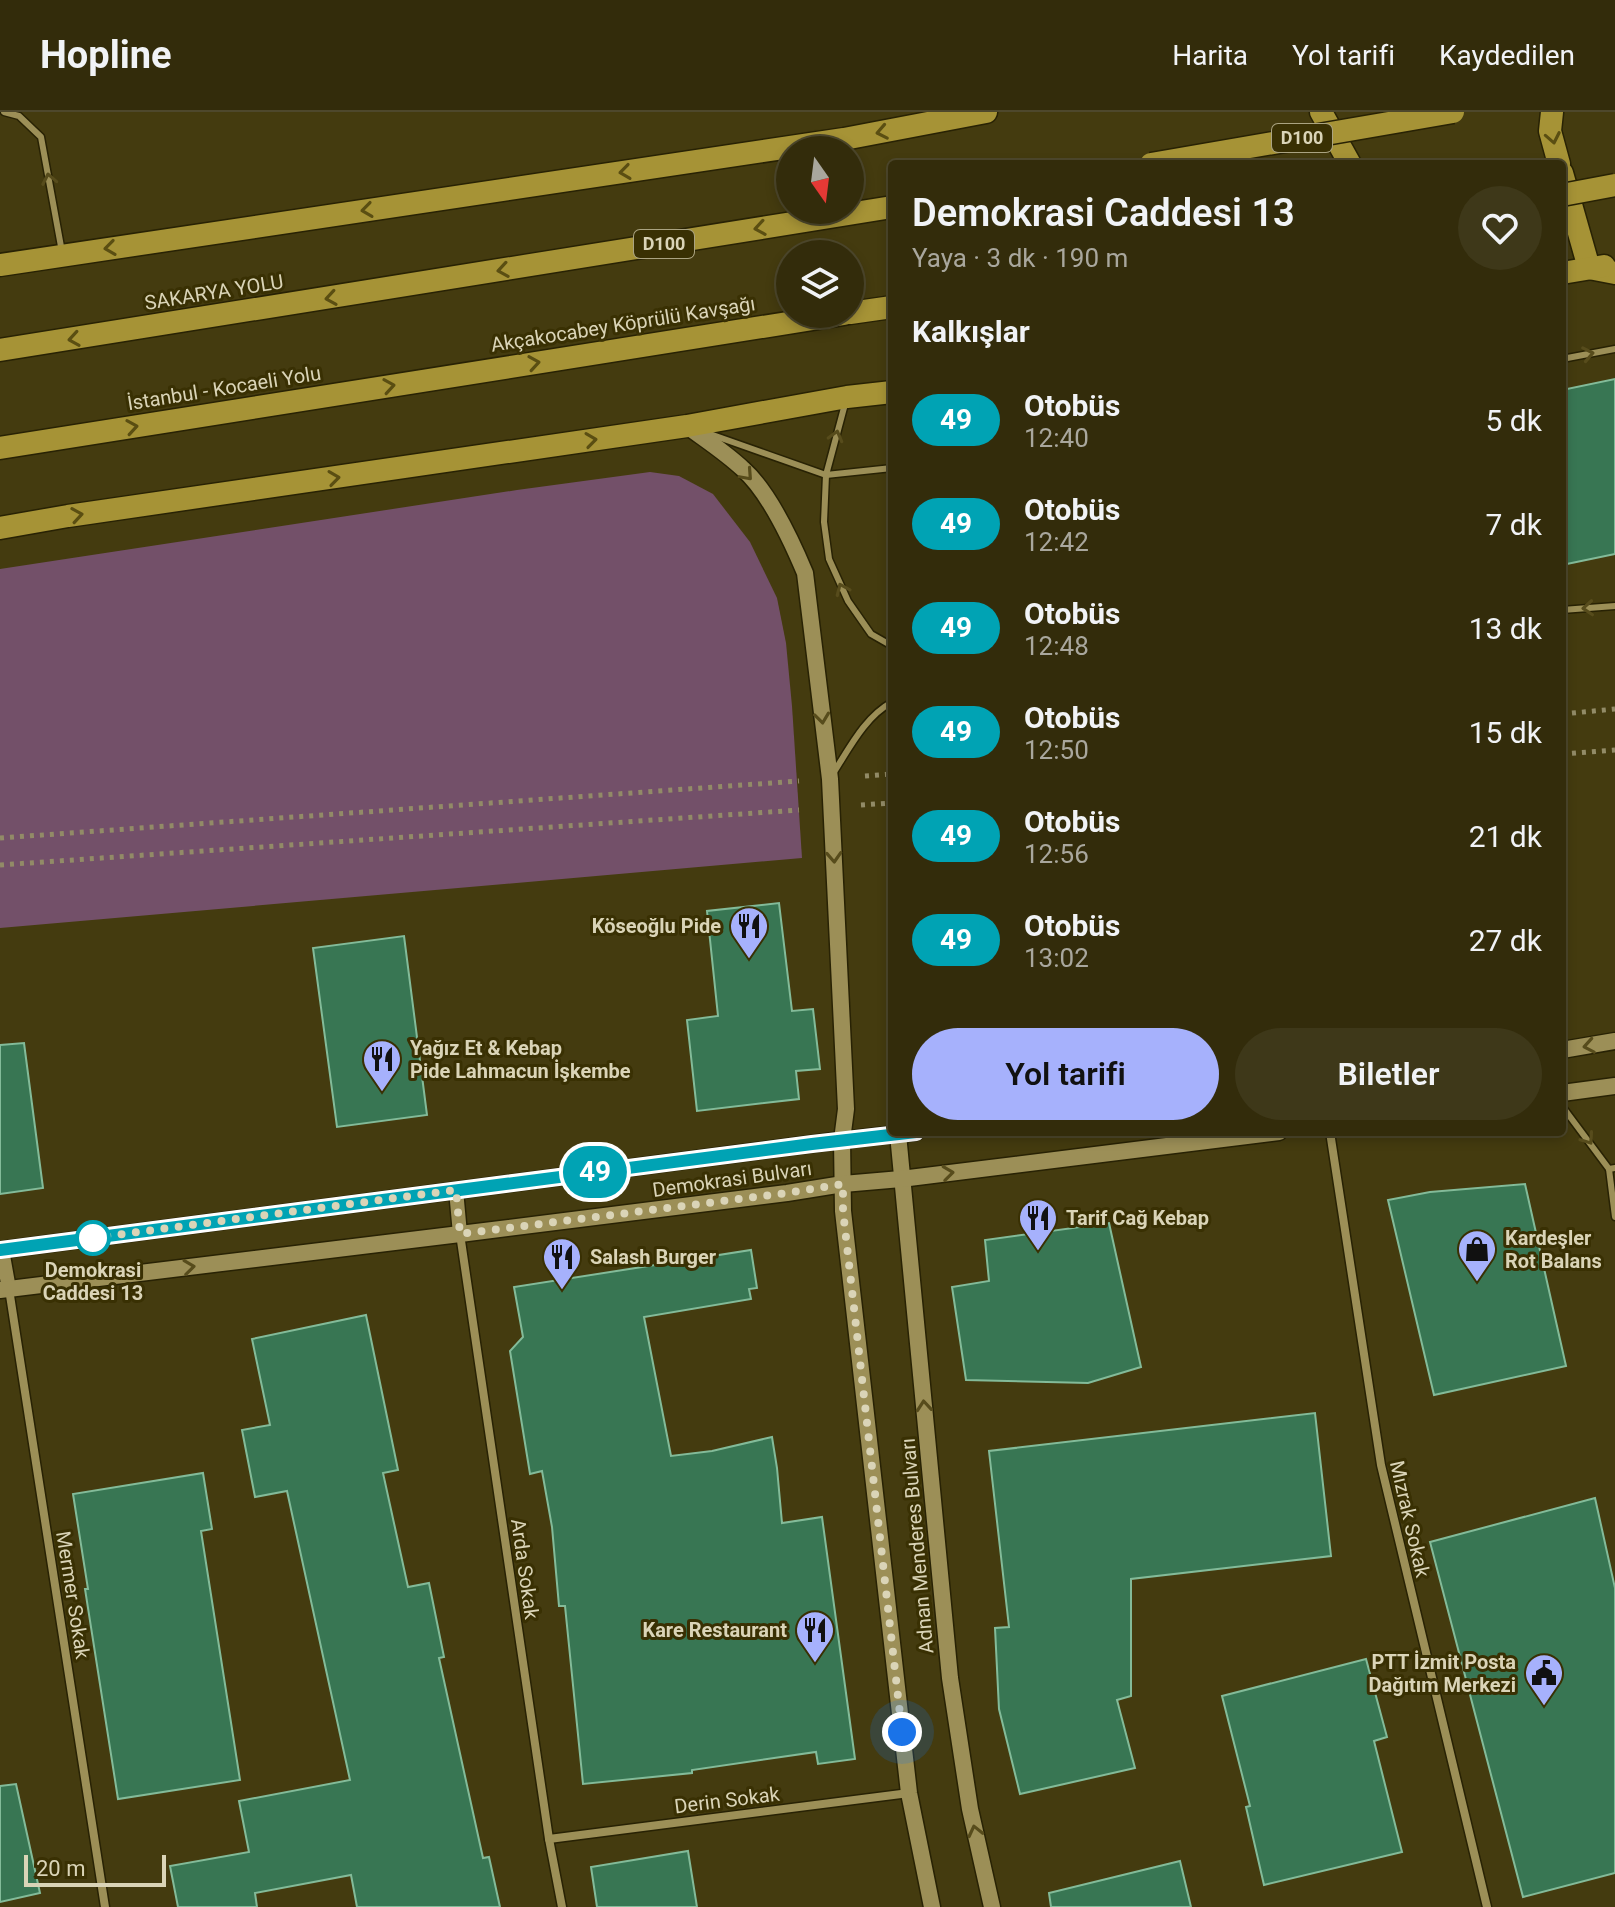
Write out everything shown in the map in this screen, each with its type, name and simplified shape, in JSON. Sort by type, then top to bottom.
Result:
[{"type":"highway","points":[[0,265],[844,139],[986,112]]},
{"type":"highway","points":[[1321,112],[1348,160]]},
{"type":"highway","name":"D100","points":[[1174,160],[1453,112]]},
{"type":"highway","points":[[1552,112],[1550,131],[1558,160]]},
{"type":"highway","points":[[1566,194],[1615,185]]},
{"type":"highway","points":[[1566,187],[1589,268]]},
{"type":"highway","name":"SAKARYA YOLU","points":[[0,350],[888,208]]},
{"type":"highway","points":[[1566,272],[1615,264]]},
{"type":"highway","points":[[1589,268],[1615,273]]},
{"type":"highway","name":"Akçakocabey Köprülü Kavşağı","points":[[864,311],[888,308]]},
{"type":"highway","name":"Akçakocabey Köprülü Kavşağı","points":[[456,375],[776,325]]},
{"type":"highway","name":"İstanbul - Kocaeli Yolu","points":[[0,448],[456,375]]},
{"type":"highway","points":[[0,528],[687,426],[888,392]]},
{"type":"main road","name":"Adnan Menderes Bulvarı","points":[[687,426],[745,470],[769,503],[805,573],[830,779],[846,1109],[842,1140],[843,1211],[909,1793],[932,1907]]},
{"type":"main road","points":[[1566,1049],[1615,1041]]},
{"type":"main road","points":[[1566,1092],[1615,1086]]},
{"type":"main road","name":"Demokrasi Bulvarı","points":[[1,1250],[888,1135]]},
{"type":"main road","name":"Adnan Menderes Bulvarı","points":[[898,1136],[950,1678],[970,1809],[992,1907]]},
{"type":"main road","name":"Demokrasi Bulvarı","points":[[4,1290],[1247,1136]]},
{"type":"street","name":"Mızrak Sokak","points":[[1331,1136],[1381,1465],[1487,1907]]},
{"type":"street","points":[[456,1190],[460,1234]]},
{"type":"street","name":"Arda Sokak","points":[[460,1234],[549,1839],[562,1907]]},
{"type":"street","points":[[1,1250],[4,1290]]},
{"type":"street","name":"Mermer Sokak","points":[[4,1290],[105,1907]]},
{"type":"street","name":"Derin Sokak","points":[[549,1839],[909,1793]]},
{"type":"lane","points":[[4,112],[19,116],[41,137],[62,256]]},
{"type":"lane","points":[[1566,358],[1615,349]]},
{"type":"lane","points":[[847,397],[826,475],[824,522],[829,559],[848,601],[871,634],[888,644]]},
{"type":"lane","points":[[687,426],[826,475],[888,468]]},
{"type":"lane","points":[[1566,610],[1615,606]]},
{"type":"lane","points":[[830,779],[859,732],[888,705]]},
{"type":"lane","points":[[1566,1111],[1612,1169],[1615,1217]]},
{"type":"path","points":[[1566,714],[1615,709]]},
{"type":"path","points":[[1566,754],[1615,750]]},
{"type":"path","points":[[0,838],[888,774]]},
{"type":"path","points":[[0,865],[888,803]]},
{"type":"shaded area","points":[[650,472],[679,476],[713,494],[750,542],[777,598],[786,643],[802,858],[0,928],[0,569]]},
{"type":"building","points":[[1615,379],[1615,554],[1566,564],[1566,389]]},
{"type":"building","name":"Köseoğlu Pide","points":[[779,903],[792,1011],[813,1009],[820,1069],[796,1071],[799,1099],[697,1111],[687,1020],[718,1016],[707,911]]},
{"type":"building","points":[[404,936],[427,1115],[337,1127],[313,948]]},
{"type":"building","points":[[24,1043],[43,1188],[0,1194],[0,1045]]},
{"type":"building","name":"Kardeşler Rot Balans","points":[[1525,1184],[1566,1366],[1434,1395],[1388,1200],[1430,1192]]},
{"type":"building","points":[[1109,1223],[1141,1367],[1088,1383],[966,1380],[952,1287],[989,1281],[985,1240]]},
{"type":"building","points":[[751,1250],[757,1288],[749,1289],[751,1299],[644,1317],[671,1456],[712,1451],[772,1437],[782,1523],[822,1517],[855,1759],[818,1764],[816,1752],[692,1770],[692,1773],[583,1784],[565,1606],[559,1606],[552,1527],[542,1471],[530,1474],[510,1351],[523,1337],[514,1287]]},
{"type":"building","points":[[366,1315],[398,1470],[383,1473],[408,1587],[429,1583],[444,1657],[439,1658],[483,1858],[489,1857],[500,1907],[357,1907],[351,1875],[255,1893],[257,1907],[178,1907],[170,1866],[249,1852],[239,1801],[350,1780],[287,1491],[255,1497],[242,1430],[270,1425],[252,1339]]},
{"type":"building","points":[[1315,1413],[1331,1556],[1131,1579],[1131,1696],[1117,1700],[1135,1768],[1020,1794],[999,1709],[995,1628],[1009,1627],[989,1451]]},
{"type":"building","points":[[203,1473],[212,1529],[201,1531],[240,1780],[118,1799],[73,1494]]},
{"type":"building","name":"PTT İzmit Posta Dağıtım Merkezi","points":[[1595,1498],[1615,1588],[1615,1873],[1523,1897],[1430,1542]]},
{"type":"building","points":[[1366,1659],[1387,1737],[1374,1741],[1402,1852],[1264,1885],[1246,1807],[1250,1806],[1222,1696]]},
{"type":"building","points":[[16,1784],[40,1893],[0,1902],[0,1786]]},
{"type":"building","points":[[688,1851],[697,1907],[597,1907],[591,1867]]},
{"type":"building","points":[[1180,1861],[1191,1907],[1051,1907],[1049,1893]]},
{"type":"bus line","name":"49","points":[[0,1250],[888,1135]]},
{"type":"place","name":"Köseoğlu Pide","points":[[749,960]]},
{"type":"place","name":"Yağız Et & Kebap Pide Lahmacun İşkembe","points":[[382,1093]]},
{"type":"place","name":"Demokrasi Caddesi 13","points":[[93,1238]]},
{"type":"place","name":"Tarif Cağ Kebap","points":[[1038,1252]]},
{"type":"place","name":"Kardeşler Rot Balans","points":[[1477,1283]]},
{"type":"place","name":"Salash Burger","points":[[562,1291]]},
{"type":"place","name":"Kare Restaurant","points":[[815,1664]]},
{"type":"place","name":"PTT İzmit Posta Dağıtım Merkezi","points":[[1544,1707]]},
{"type":"route","points":[[93,1238],[456,1190],[460,1234],[843,1184],[843,1211],[902,1732]]}]
